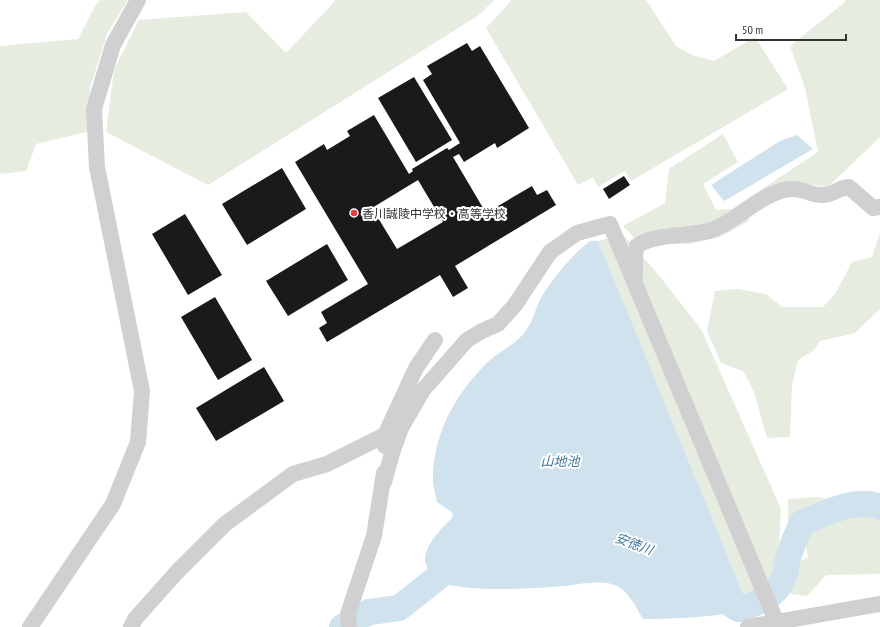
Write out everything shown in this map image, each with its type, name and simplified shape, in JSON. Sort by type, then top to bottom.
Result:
[{"type":"street","points":[[30,627],[113,504],[138,442],[142,391],[97,167],[94,109],[113,45],[138,0]]},
{"type":"street","points":[[634,285],[635,255],[637,246],[644,241],[713,230],[784,190],[800,189],[823,196],[832,194],[844,187],[849,187],[873,208],[880,207]]},
{"type":"street","points":[[348,621],[374,536],[384,482],[393,450],[401,428],[423,390],[467,340],[498,324],[515,305],[550,252],[576,232],[610,224],[634,285],[777,622]]},
{"type":"street","points":[[384,482],[385,435],[416,368],[435,340]]},
{"type":"street","points":[[131,627],[135,619],[176,573],[225,524],[293,474],[326,464],[385,435]]},
{"type":"street","points":[[748,627],[880,604]]},
{"type":"shaded area","points":[[100,0],[128,0],[107,34],[90,88],[87,132],[36,144],[26,171],[0,174],[0,46],[78,39],[95,6]]},
{"type":"shaded area","points":[[336,0],[494,0],[479,15],[208,185],[106,132],[114,70],[139,20],[246,12],[286,53]]},
{"type":"shaded area","points":[[512,0],[646,0],[676,46],[692,55],[714,61],[755,37],[788,89],[631,181],[625,171],[598,187],[593,177],[578,185],[486,28]]},
{"type":"shaded area","points":[[845,0],[880,0],[880,137],[828,187],[808,184],[748,203],[749,221],[720,237],[690,244],[667,244],[635,239],[623,226],[665,203],[669,169],[723,134],[738,162],[703,184],[716,210],[732,209],[818,152],[805,88],[790,46],[844,3]]},
{"type":"shaded area","points":[[880,233],[880,309],[855,333],[820,341],[813,351],[798,360],[792,385],[790,437],[767,438],[754,392],[743,371],[721,363],[707,331],[715,291],[738,289],[766,294],[782,307],[823,307],[835,294],[852,262],[872,257]]},
{"type":"shaded area","points":[[623,235],[657,273],[701,329],[781,509],[776,598],[743,611],[598,241]]},
{"type":"shaded area","points":[[817,497],[863,505],[880,517],[880,574],[826,575],[807,596],[783,593],[793,567],[808,557],[805,542],[788,535],[788,499]]},
{"type":"water","points":[[797,135],[813,149],[724,201],[711,185],[780,141]]},
{"type":"water","name":"山地池","points":[[590,241],[598,241],[745,599],[743,611],[718,615],[668,619],[643,619],[629,596],[617,586],[612,584],[599,582],[519,589],[480,589],[448,584],[438,580],[426,565],[425,558],[427,550],[436,535],[452,518],[453,513],[437,502],[433,486],[434,464],[437,447],[449,414],[467,385],[478,372],[490,360],[523,334],[531,321],[542,296],[552,282],[564,266]]},
{"type":"building","points":[[467,43],[472,51],[480,46],[529,128],[497,148],[495,143],[464,162],[459,154],[453,157],[486,213],[532,186],[537,195],[547,190],[556,205],[455,266],[468,288],[453,297],[440,275],[327,342],[319,328],[327,323],[321,312],[368,284],[295,162],[324,144],[327,150],[350,136],[347,131],[374,115],[409,174],[413,171],[412,169],[447,148],[449,150],[460,143],[423,80],[432,74],[427,66]],"holes":[[[418,180],[443,222],[397,249],[372,208]]]},
{"type":"building","points":[[414,77],[452,140],[416,162],[378,98]]},
{"type":"building","points":[[282,168],[306,209],[247,245],[222,204]]},
{"type":"building","points":[[624,176],[630,185],[609,199],[603,189]]},
{"type":"building","points":[[185,214],[222,275],[188,295],[152,234]]},
{"type":"building","points":[[327,244],[348,280],[288,316],[266,281]]},
{"type":"building","points":[[215,297],[252,360],[218,380],[181,317]]},
{"type":"building","points":[[264,367],[284,401],[216,441],[196,408]]},
{"type":"waterway","name":"安徳川","points":[[714,592],[738,609],[759,602],[772,594],[781,583],[791,548],[802,523],[831,511],[851,505],[870,504],[880,507]]},
{"type":"waterway","name":"安徳川","points":[[342,627],[369,612],[399,608],[465,556]]},
{"type":"place","name":"香川誠陵中学校・高等学校","points":[[354,213]]}]
